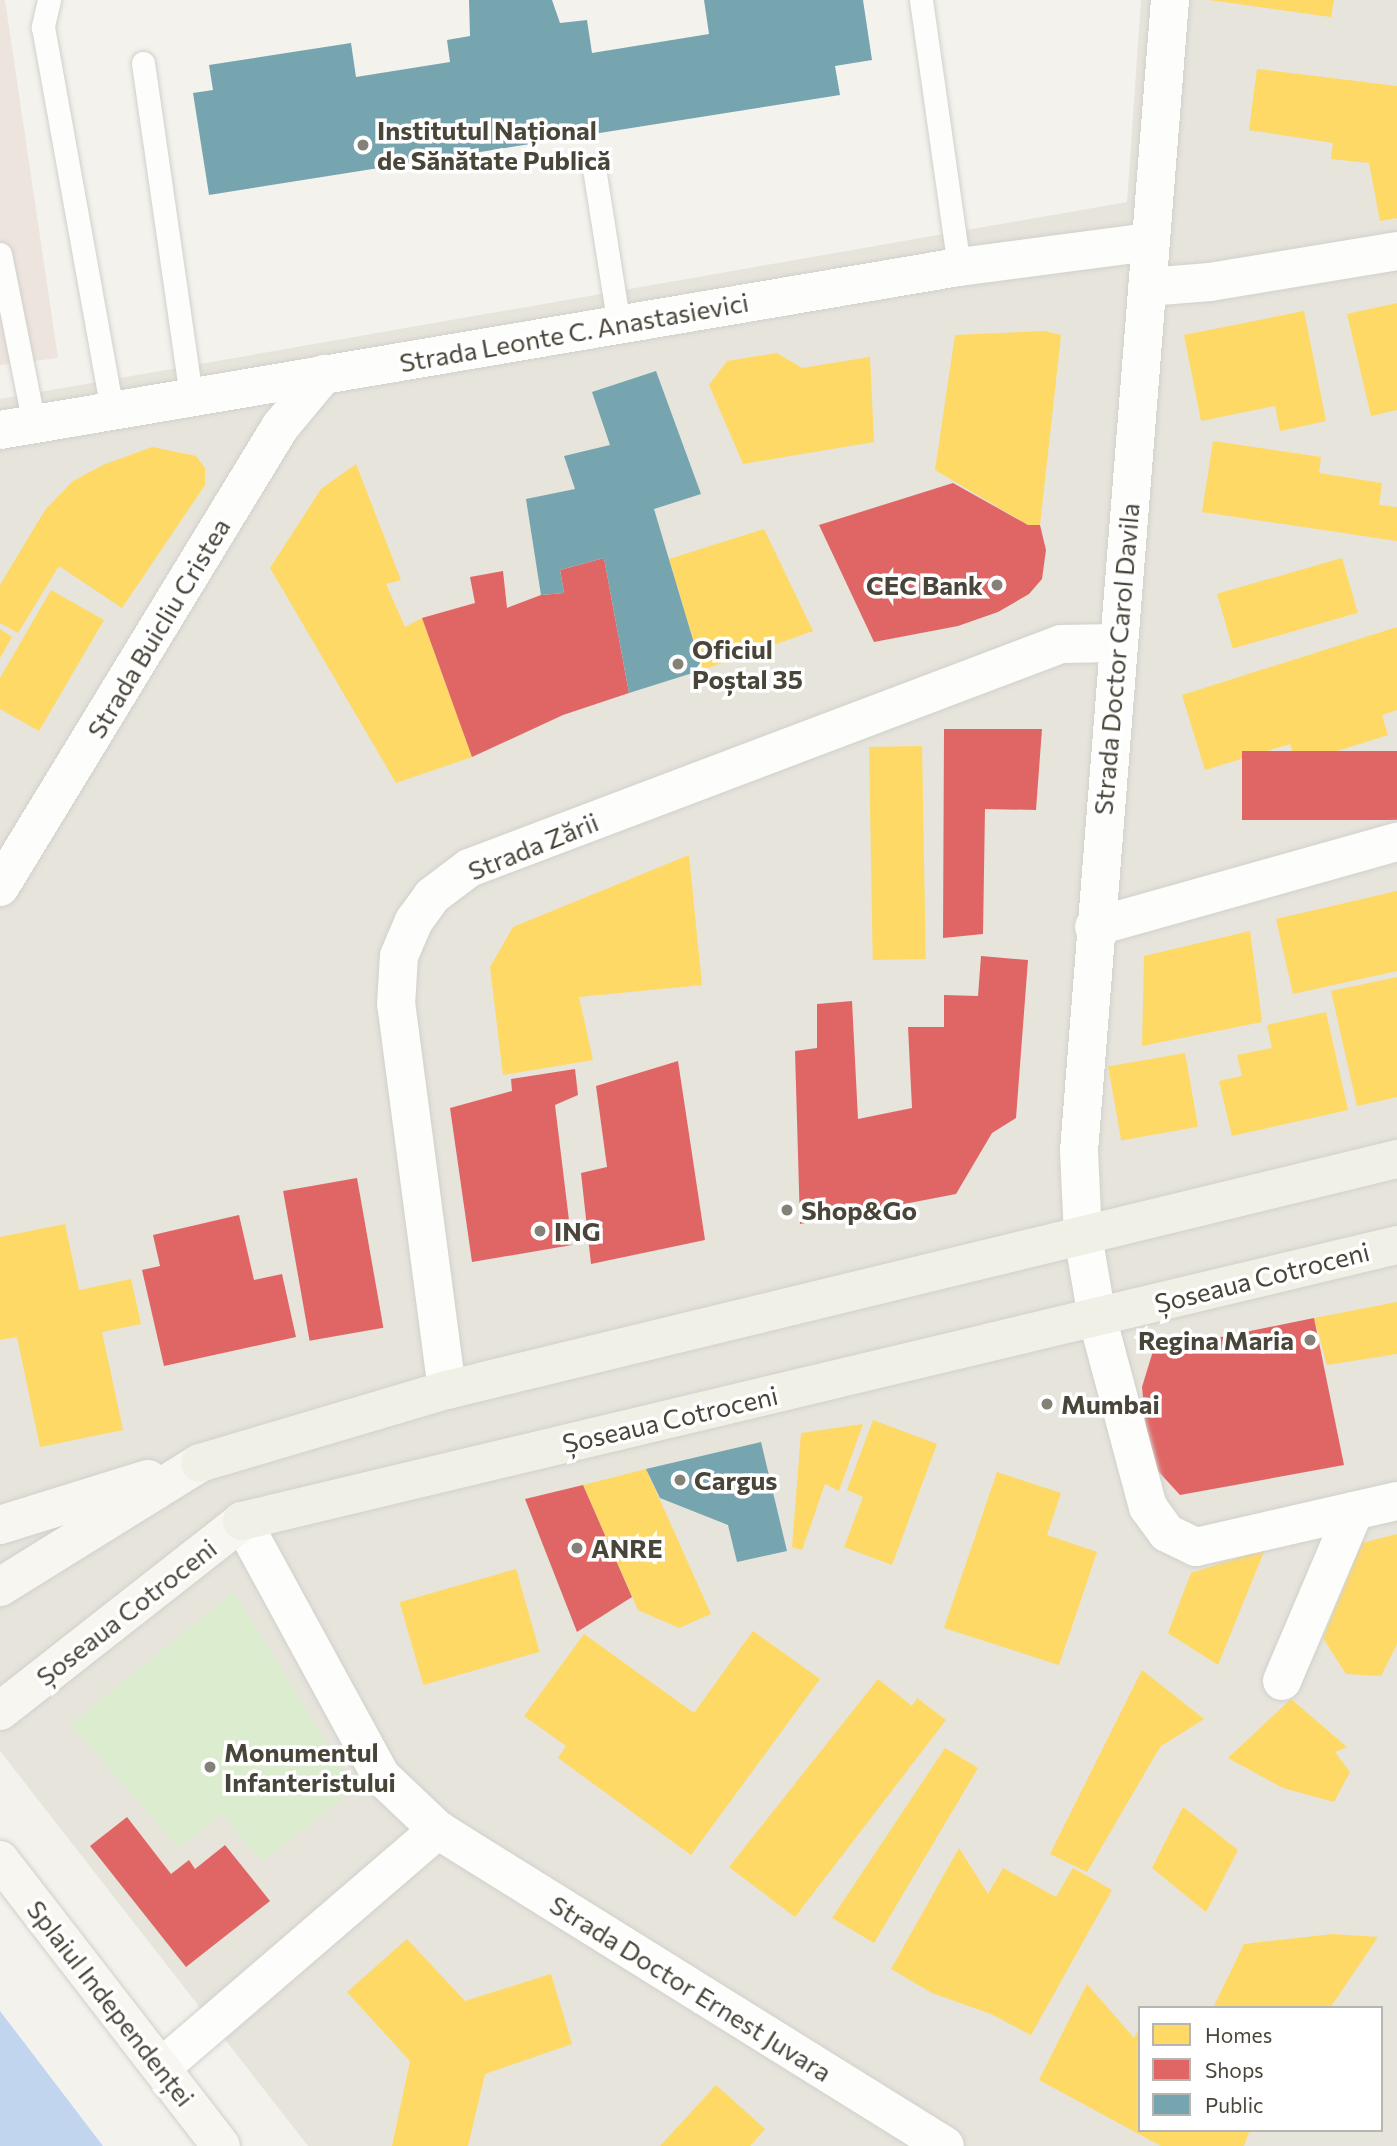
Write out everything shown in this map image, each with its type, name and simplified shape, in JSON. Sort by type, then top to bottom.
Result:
[{"type":"main road","points":[[0,1525],[447,1390],[1397,1159]]},
{"type":"main road","name":"Șoseaua Cotroceni","points":[[0,1711],[243,1521],[1397,1245]]},
{"type":"main road","points":[[0,1587],[201,1463]]},
{"type":"main road","name":"Splaiul Independenței","points":[[0,1860],[222,2146]]},
{"type":"street","name":"Strada Doctor Carol Davila","points":[[1170,0],[1094,926],[1079,1151],[1083,1236],[1097,1317],[1148,1507],[1167,1533],[1196,1547],[1397,1501]]},
{"type":"street","name":"Strada Leonte C. Anastasievici","points":[[17,427],[959,267],[1150,242]]},
{"type":"street","points":[[1147,288],[1397,251]]},
{"type":"street","name":"Strada Buicliu Cristea","points":[[0,887],[280,427],[324,374]]},
{"type":"street","name":"Strada Zării","points":[[447,1390],[396,1005],[399,956],[414,920],[432,896],[469,868],[1061,644],[1116,643]]},
{"type":"street","points":[[1094,926],[1397,842]]},
{"type":"street","points":[[1282,1681],[1354,1511]]},
{"type":"street","name":"Strada Doctor Ernest Juvara","points":[[243,1521],[382,1776],[438,1830],[945,2146]]},
{"type":"street","points":[[162,2067],[438,1830]]},
{"type":"lane","points":[[49,0],[43,27],[112,411]]},
{"type":"lane","points":[[920,0],[959,267]]},
{"type":"lane","points":[[143,63],[191,397]]},
{"type":"lane","points":[[594,168],[620,325]]},
{"type":"lane","points":[[0,254],[17,427]]},
{"type":"shaded area","points":[[0,0],[5,0],[58,358],[0,365]]},
{"type":"shaded area","points":[[1141,0],[1397,0],[1397,2146],[308,2146],[0,1751],[0,399],[1127,202]]},
{"type":"green space","points":[[234,1592],[355,1788],[262,1862],[222,1814],[179,1849],[71,1724]]},
{"type":"water","points":[[0,2011],[103,2146],[0,2146]]},
{"type":"building: Homes","points":[[1209,0],[1334,0],[1331,17]]},
{"type":"building: Homes","points":[[1257,69],[1397,86],[1397,218],[1380,221],[1369,163],[1331,159],[1333,143],[1249,130]]},
{"type":"building: Homes","points":[[1397,303],[1397,410],[1371,416],[1347,314]]},
{"type":"building: Homes","points":[[1304,311],[1326,421],[1280,431],[1275,406],[1201,421],[1184,335]]},
{"type":"building: Homes","points":[[1045,331],[1061,335],[1040,525],[1028,525],[935,470],[955,335]]},
{"type":"building: Homes","points":[[777,353],[802,368],[870,357],[874,442],[743,464],[709,385],[727,361]]},
{"type":"building: Homes","points":[[1213,441],[1321,457],[1319,473],[1382,483],[1379,505],[1397,507],[1397,541],[1202,512]]},
{"type":"building: Homes","points":[[152,447],[196,456],[205,468],[205,485],[122,608],[59,566],[18,633],[0,623],[0,585],[45,510],[73,481],[103,465]]},
{"type":"building: Homes","points":[[356,464],[401,580],[386,584],[405,627],[422,618],[472,757],[396,783],[270,568],[321,489]]},
{"type":"building: Homes","points":[[764,529],[813,631],[702,670],[669,559]]},
{"type":"building: Homes","points":[[1342,558],[1358,613],[1233,649],[1217,594]]},
{"type":"building: Homes","points":[[51,590],[104,620],[39,731],[0,709],[0,678]]},
{"type":"building: Homes","points":[[1397,627],[1397,710],[1382,715],[1388,735],[1296,764],[1290,744],[1205,770],[1182,695]]},
{"type":"building: Homes","points":[[0,629],[12,637],[0,658]]},
{"type":"building: Homes","points":[[922,746],[926,959],[873,960],[869,747]]},
{"type":"building: Homes","points":[[689,855],[702,985],[579,997],[593,1060],[503,1075],[490,967],[513,927]]},
{"type":"building: Homes","points":[[1397,891],[1397,971],[1293,994],[1276,919]]},
{"type":"building: Homes","points":[[1250,931],[1262,1022],[1142,1046],[1144,956]]},
{"type":"building: Homes","points":[[1397,977],[1397,1097],[1357,1106],[1331,991]]},
{"type":"building: Homes","points":[[1326,1012],[1348,1110],[1232,1136],[1219,1081],[1242,1076],[1237,1055],[1272,1048],[1267,1025]]},
{"type":"building: Homes","points":[[1185,1053],[1198,1127],[1121,1140],[1108,1067]]},
{"type":"building: Homes","points":[[65,1224],[79,1290],[131,1279],[141,1324],[102,1332],[123,1430],[40,1447],[17,1337],[0,1340],[0,1237]]},
{"type":"building: Homes","points":[[1397,1302],[1397,1354],[1327,1365],[1314,1318]]},
{"type":"building: Homes","points":[[873,1420],[937,1444],[892,1565],[844,1547],[863,1497],[847,1490]]},
{"type":"building: Homes","points":[[863,1424],[839,1491],[825,1484],[802,1550],[792,1547],[801,1433]]},
{"type":"building: Homes","points":[[646,1469],[711,1614],[679,1628],[638,1610],[583,1485]]},
{"type":"building: Homes","points":[[997,1472],[1061,1493],[1047,1535],[1097,1552],[1059,1665],[944,1628]]},
{"type":"building: Homes","points":[[1397,1534],[1397,1644],[1381,1676],[1346,1674],[1323,1638],[1362,1543]]},
{"type":"building: Homes","points":[[1265,1549],[1218,1665],[1168,1633],[1191,1573]]},
{"type":"building: Homes","points":[[516,1569],[540,1652],[423,1685],[400,1602]]},
{"type":"building: Homes","points":[[753,1631],[820,1679],[691,1855],[558,1758],[566,1746],[524,1716],[584,1634],[694,1713]]},
{"type":"building: Homes","points":[[1142,1670],[1204,1719],[1160,1747],[1087,1872],[1050,1854]]},
{"type":"building: Homes","points":[[878,1679],[912,1706],[917,1698],[946,1720],[795,1917],[729,1867]]},
{"type":"building: Homes","points":[[1291,1699],[1347,1747],[1335,1752],[1350,1772],[1334,1802],[1283,1788],[1228,1758]]},
{"type":"building: Homes","points":[[945,1748],[978,1768],[874,1943],[832,1918]]},
{"type":"building: Homes","points":[[1183,1807],[1238,1850],[1206,1912],[1152,1868]]},
{"type":"building: Homes","points":[[959,1848],[988,1894],[1003,1868],[1056,1897],[1073,1868],[1112,1890],[1031,2035],[991,2014],[932,1993],[891,1969]]},
{"type":"building: Homes","points":[[1333,1934],[1378,1937],[1331,2006],[1214,2006],[1244,1944]]},
{"type":"building: Homes","points":[[407,1939],[465,2001],[551,1974],[572,2044],[485,2074],[468,2146],[392,2146],[410,2061],[347,1992]]},
{"type":"building: Homes","points":[[1087,1984],[1134,2038],[1138,2031],[1138,2132],[1249,2132],[1244,2146],[1161,2146],[1039,2080]]},
{"type":"building: Homes","points":[[716,2085],[765,2129],[750,2146],[660,2146]]},
{"type":"building: Shops","points":[[953,483],[1028,525],[1040,525],[1046,550],[1042,579],[1029,594],[998,612],[958,626],[874,642],[819,525]]},
{"type":"building: Shops","points":[[604,558],[629,693],[563,715],[472,757],[422,618],[475,603],[470,577],[503,571],[507,608],[541,595],[564,593],[560,570]]},
{"type":"building: Shops","points":[[944,729],[1042,729],[1036,810],[985,809],[983,934],[943,938]]},
{"type":"building: Shops","points":[[1242,751],[1397,751],[1397,820],[1242,820]]},
{"type":"building: Shops","points":[[981,956],[1028,960],[1016,1118],[992,1133],[956,1194],[800,1224],[795,1051],[817,1048],[817,1004],[852,1001],[858,1119],[912,1108],[908,1027],[944,1027],[944,995],[978,996]]},
{"type":"building: Shops","points":[[678,1061],[705,1240],[591,1264],[581,1173],[607,1167],[596,1086]]},
{"type":"building: Shops","points":[[575,1069],[578,1095],[555,1105],[572,1245],[472,1262],[450,1108],[512,1091],[511,1079]]},
{"type":"building: Shops","points":[[357,1178],[383,1328],[310,1341],[283,1191]]},
{"type":"building: Shops","points":[[239,1215],[254,1280],[282,1274],[296,1337],[164,1366],[142,1270],[160,1266],[153,1235]]},
{"type":"building: Shops","points":[[1314,1318],[1344,1465],[1180,1495],[1157,1470],[1146,1430],[1142,1387],[1153,1351]]},
{"type":"building: Shops","name":"ANRE","points":[[583,1485],[632,1597],[577,1632],[525,1499]]},
{"type":"building: Shops","points":[[127,1817],[171,1874],[189,1860],[195,1869],[225,1845],[270,1901],[186,1967],[90,1846]]},
{"type":"building: Public","name":"Institutul Național de Sănătate Publică","points":[[469,0],[552,0],[560,23],[587,20],[592,53],[709,34],[704,0],[863,0],[872,60],[835,66],[840,95],[209,195],[193,93],[213,90],[209,65],[351,43],[356,77],[450,62],[447,40],[470,36]]},
{"type":"building: Public","points":[[656,371],[701,494],[654,509],[702,670],[629,693],[604,558],[560,570],[564,593],[541,595],[526,499],[575,489],[564,456],[610,445],[592,392]]},
{"type":"building: Public","points":[[761,1442],[787,1551],[737,1562],[728,1525],[660,1498],[646,1469]]},
{"type":"place","name":"Institutul Național de Sănătate Publică","points":[[363,145]]},
{"type":"place","name":"CEC Bank","points":[[997,585]]},
{"type":"place","name":"Oficiul Poștal 35","points":[[678,664]]},
{"type":"place","name":"Shop&Go","points":[[787,1210]]},
{"type":"place","name":"ING","points":[[540,1231]]},
{"type":"place","name":"Regina Maria","points":[[1310,1340]]},
{"type":"place","name":"Mumbai","points":[[1047,1404]]},
{"type":"place","name":"Cargus","points":[[680,1480]]},
{"type":"place","name":"ANRE","points":[[577,1548]]},
{"type":"place","name":"Monumentul Infanteristului","points":[[210,1767]]}]
